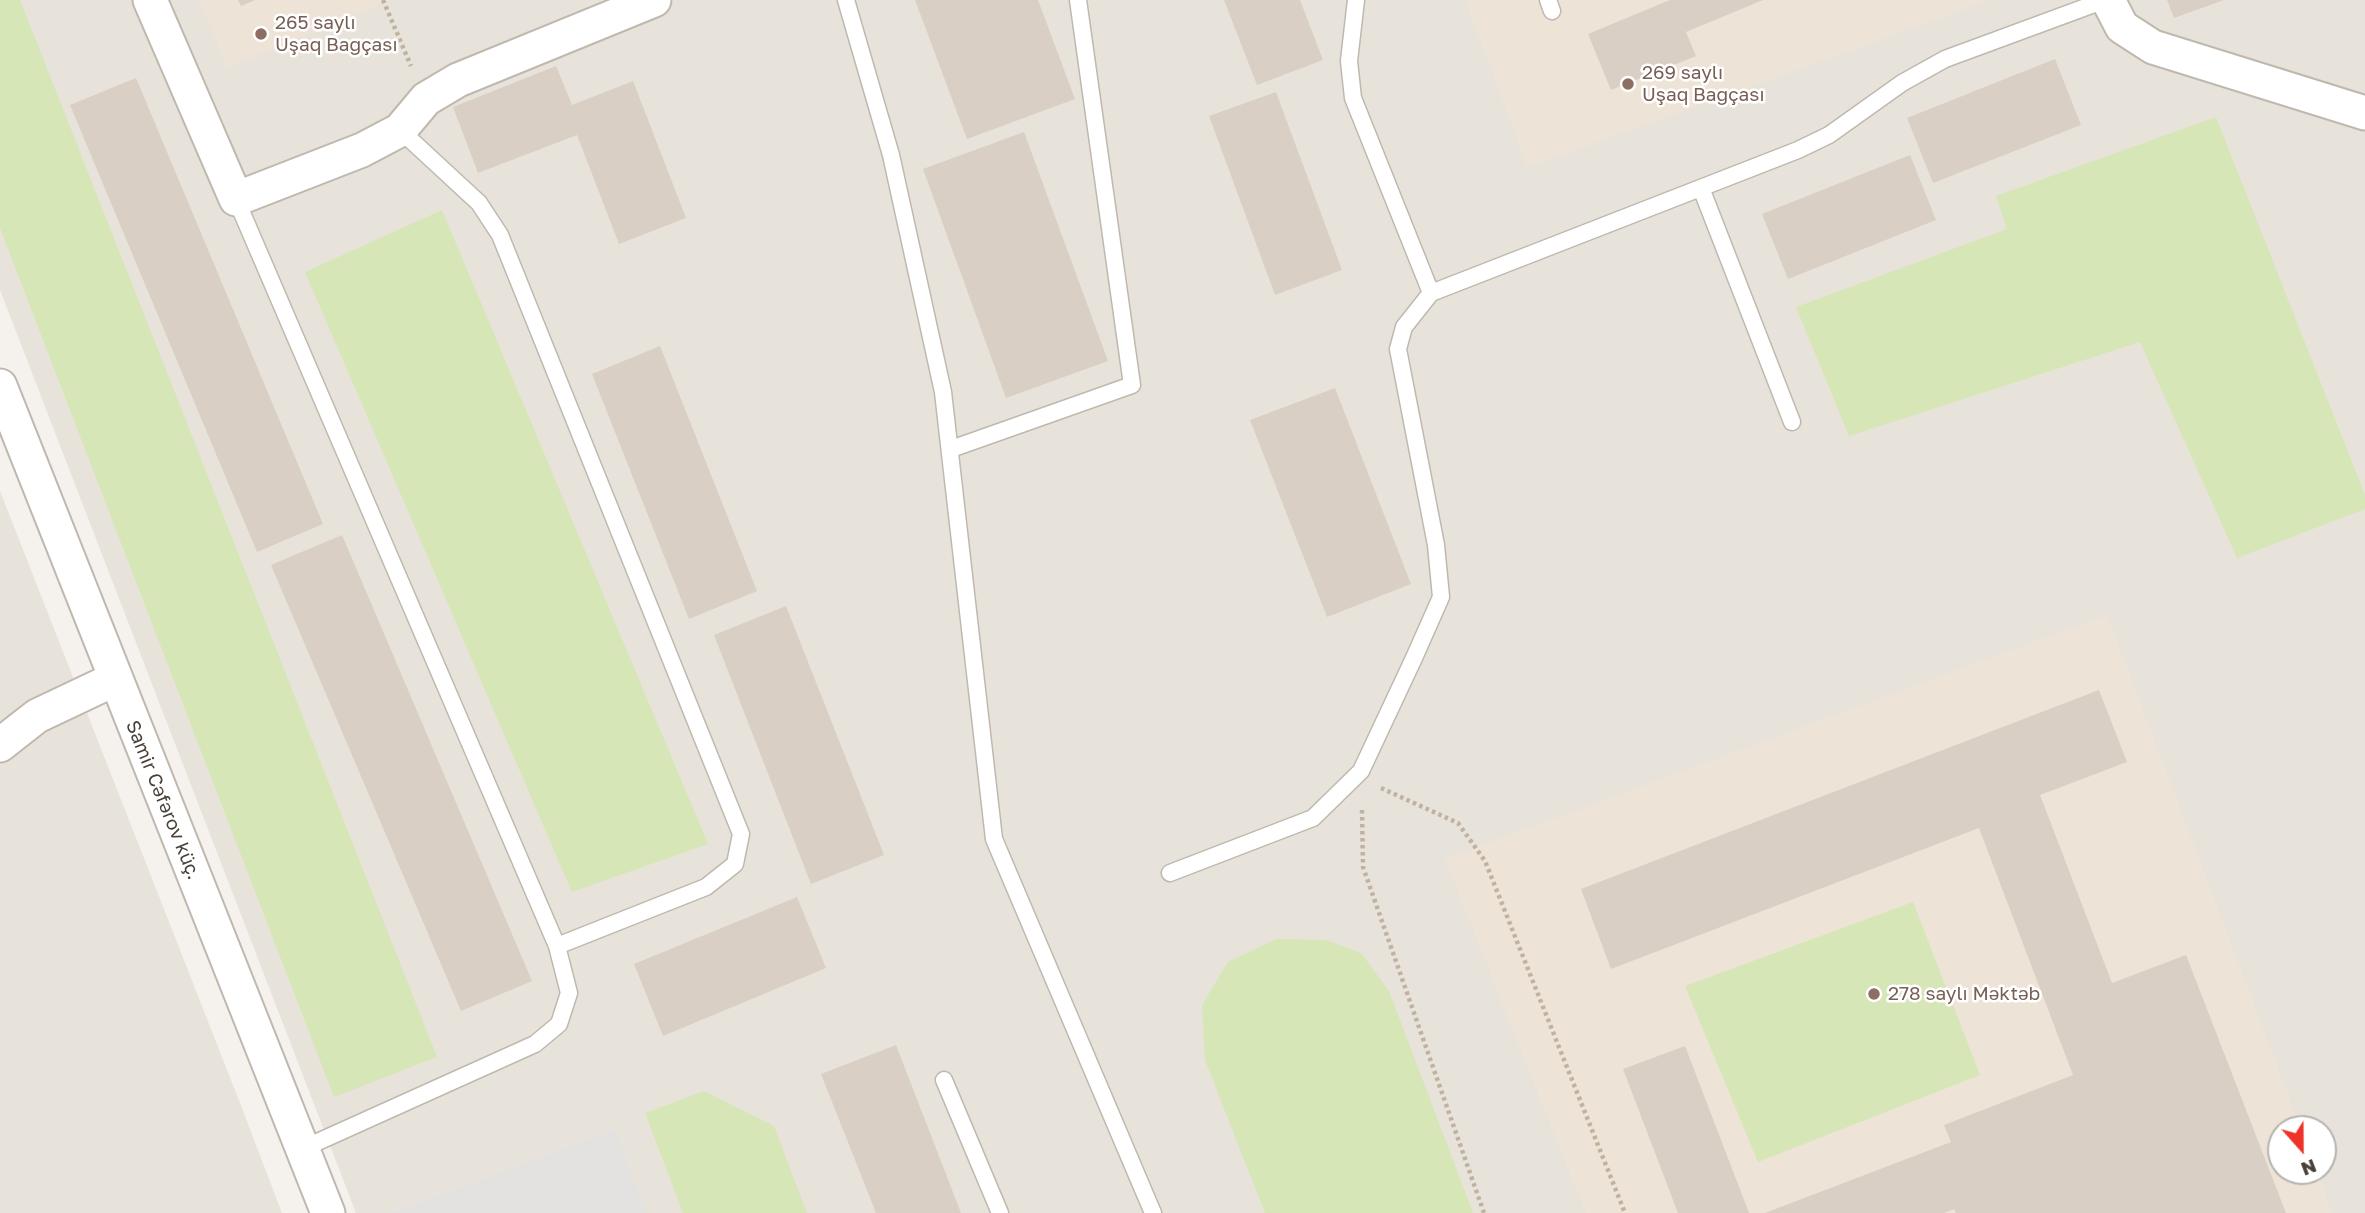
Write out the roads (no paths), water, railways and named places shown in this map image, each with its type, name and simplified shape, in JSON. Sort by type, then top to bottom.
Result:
[{"type":"street","points":[[150,0],[236,200],[362,150],[400,130],[426,99],[458,80],[654,0]]},
{"type":"street","points":[[2106,0],[2122,27],[2153,47],[2365,113]]},
{"type":"street","name":"Samir Cəfərov küç.","points":[[0,386],[328,1213]]},
{"type":"street","points":[[0,745],[37,716],[115,680]]},
{"type":"lane","points":[[846,0],[891,155],[943,392],[987,798],[994,839],[1153,1213]]},
{"type":"lane","points":[[951,449],[1132,385],[1078,0]]},
{"type":"lane","points":[[1356,0],[1349,61],[1353,98],[1431,293]]},
{"type":"lane","points":[[1170,873],[1312,818],[1361,771],[1441,597],[1436,545],[1398,349],[1404,327],[1431,293],[1829,135],[1902,83],[1945,59],[2106,0]]},
{"type":"lane","points":[[400,130],[479,203],[500,235],[741,834],[735,864],[706,887],[557,946]]},
{"type":"lane","points":[[1700,188],[1792,422]]},
{"type":"lane","points":[[236,200],[557,946],[569,993],[559,1024],[535,1045],[302,1149]]},
{"type":"lane","points":[[944,1080],[1000,1213]]},
{"type":"place","name":"265 saylı Uşaq Bağçası","points":[[261,34]]},
{"type":"place","name":"269 saylı Uşaq Bağçası","points":[[1628,84]]},
{"type":"place","name":"278 saylı Məktəb","points":[[1874,994]]}]
